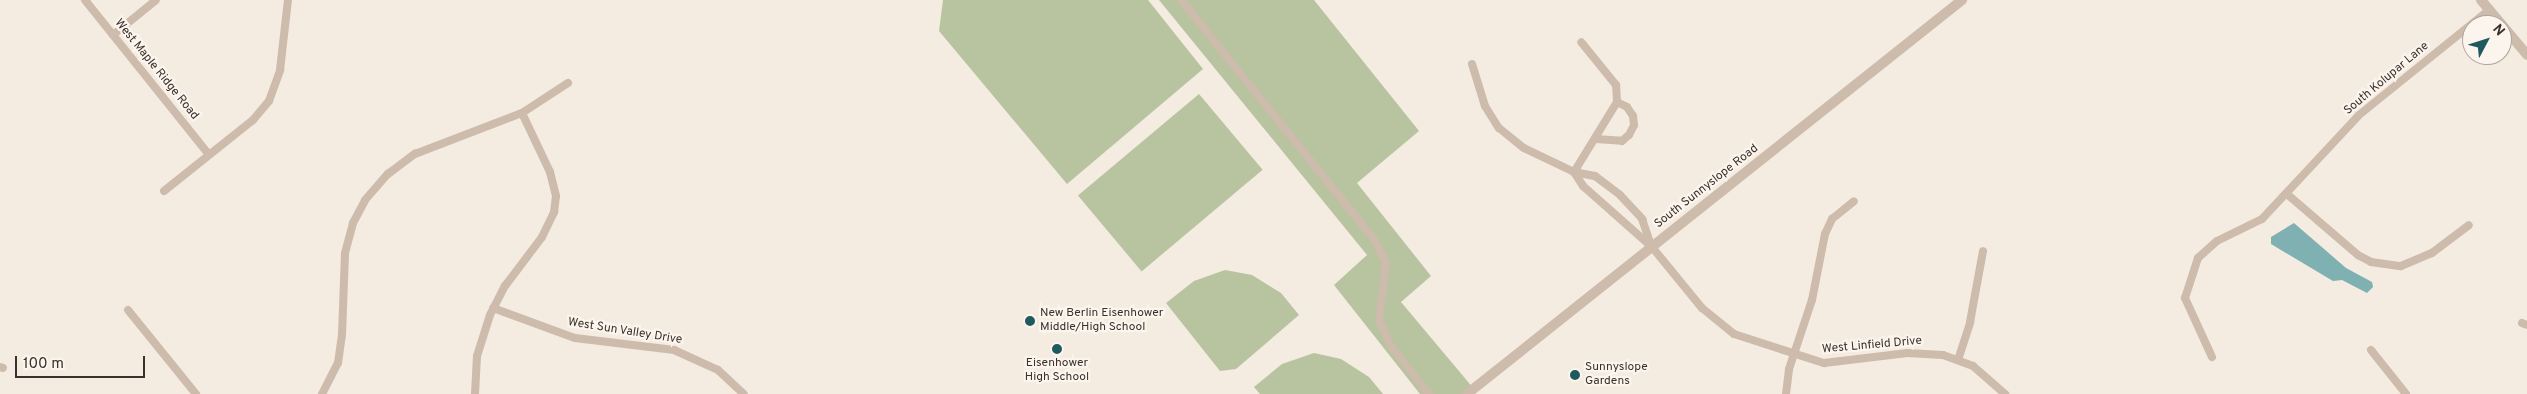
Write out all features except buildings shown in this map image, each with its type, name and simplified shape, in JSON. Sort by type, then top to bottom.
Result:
[{"type":"street","name":"West Maple Ridge Road","points":[[85,0],[209,155]]},
{"type":"street","points":[[113,35],[156,0]]},
{"type":"street","points":[[164,191],[253,120],[273,96],[280,70],[288,0]]},
{"type":"street","points":[[1181,0],[1374,239],[1386,264],[1379,320],[1390,345],[1429,394]]},
{"type":"street","name":"South Sunnyslope Road","points":[[1467,394],[1962,0]]},
{"type":"street","points":[[2480,0],[2493,15]]},
{"type":"street","name":"South Kolupar Lane","points":[[2212,357],[2185,298],[2198,258],[2217,241],[2262,219],[2359,115],[2489,10]]},
{"type":"street","points":[[2512,37],[2527,55]]},
{"type":"street","points":[[1574,172],[1617,102],[1616,85],[1581,42]]},
{"type":"street","name":"West Linfield Drive","points":[[1472,64],[1485,106],[1500,128],[1524,148],[1574,172],[1595,176],[1620,195],[1642,219],[1652,247]]},
{"type":"street","points":[[322,394],[338,363],[342,340],[345,253],[353,223],[365,200],[388,174],[415,154],[522,113],[568,83]]},
{"type":"street","points":[[1596,139],[1622,141],[1629,135],[1634,126],[1633,116],[1627,107],[1617,102]]},
{"type":"street","points":[[475,394],[477,356],[493,308],[505,286],[542,237],[556,205],[550,172],[522,113]]},
{"type":"street","name":"West Linfield Drive","points":[[1574,172],[1583,186],[1652,247],[1688,294],[1724,328],[1746,340],[1824,363],[1916,352],[1958,360],[1985,375],[2005,394]]},
{"type":"street","points":[[2286,194],[2358,255],[2371,262],[2401,266],[2432,253],[2469,225]]},
{"type":"street","points":[[1786,394],[1794,355],[1812,300],[1828,225],[1836,215],[1854,201]]},
{"type":"street","points":[[1958,360],[1968,329],[1983,251]]},
{"type":"street","name":"West Sun Valley Drive","points":[[493,308],[575,338],[666,348],[691,356],[718,370],[744,394]]},
{"type":"street","points":[[128,310],[196,394]]},
{"type":"street","points":[[2371,350],[2406,394]]},
{"type":"green space","points":[[943,0],[1148,0],[1203,69],[1067,184],[939,31]]},
{"type":"green space","points":[[1159,0],[1314,0],[1419,131],[1357,183],[1431,276],[1401,302],[1474,389],[1467,394],[1420,394],[1334,285],[1367,255]]},
{"type":"green space","points":[[1199,94],[1263,170],[1142,271],[1078,196]]},
{"type":"green space","points":[[1225,270],[1252,275],[1281,293],[1299,315],[1236,369],[1220,371],[1166,303],[1194,281]]},
{"type":"green space","points":[[1314,353],[1341,359],[1369,377],[1383,394],[1260,394],[1254,387],[1282,364]]},
{"type":"water","points":[[2294,223],[2346,268],[2372,282],[2373,287],[2367,293],[2342,280],[2333,281],[2271,244],[2271,237]]},
{"type":"place","name":"New Berlin Eisenhower Middle/High School","points":[[1030,321]]},
{"type":"place","name":"Eisenhower High School","points":[[1057,349]]},
{"type":"place","name":"Sunnyslope Gardens","points":[[1575,375]]}]
